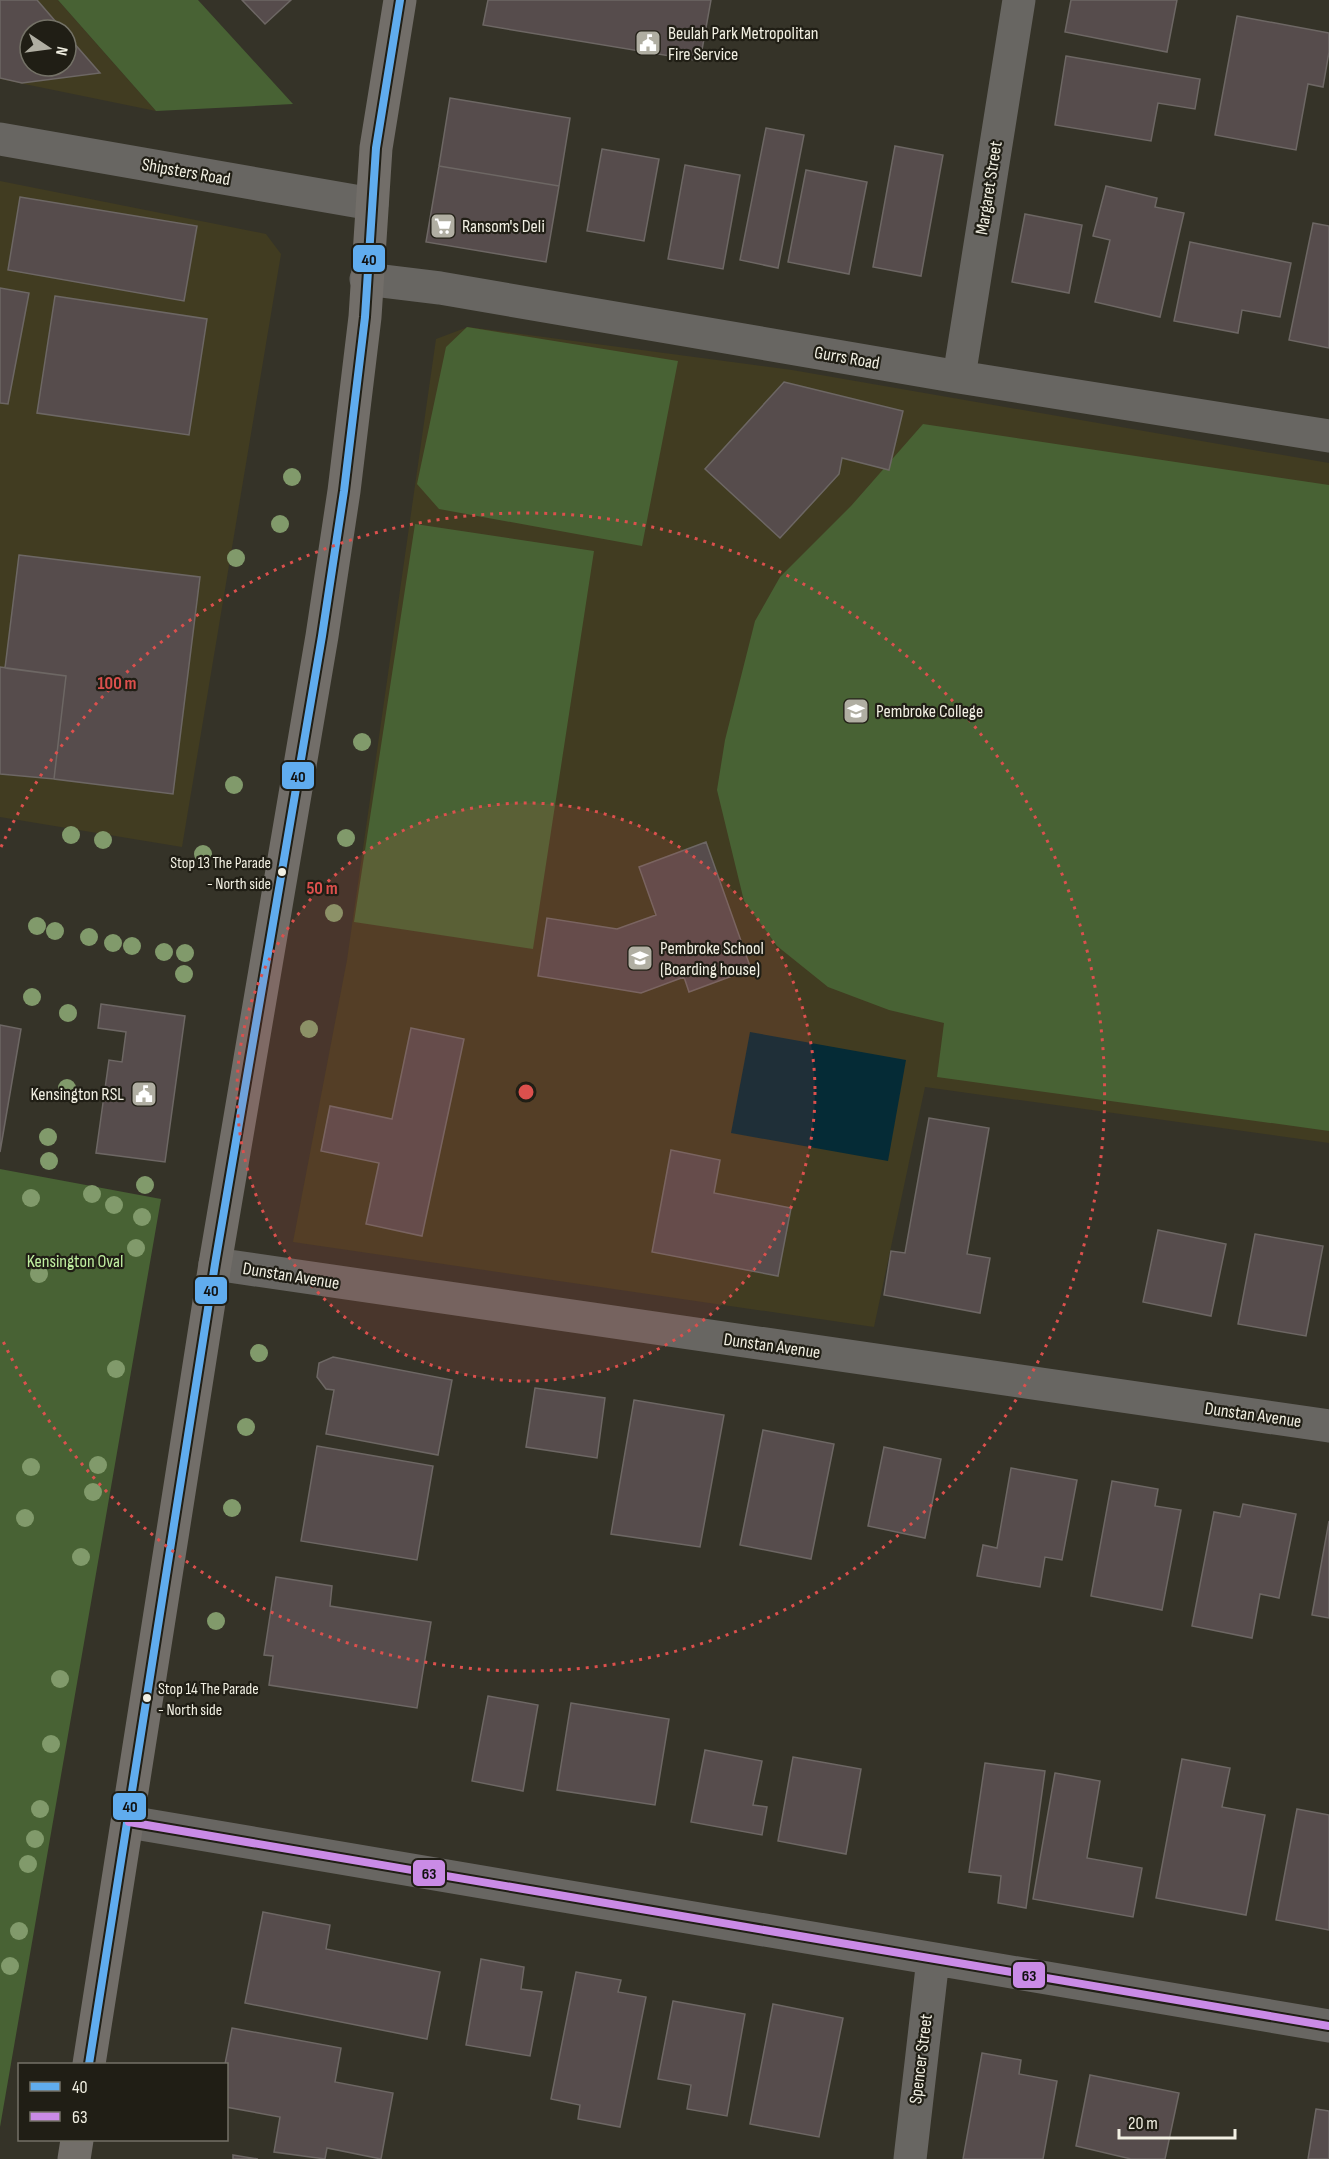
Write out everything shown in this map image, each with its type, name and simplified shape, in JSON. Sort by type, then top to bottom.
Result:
[{"type":"main road","points":[[89,2063],[129,1822],[215,1264],[326,614],[365,317],[376,148],[400,0]]},
{"type":"main road","points":[[74,2159],[77,2141]]},
{"type":"street","name":"Margaret Street","points":[[959,377],[1019,0]]},
{"type":"street","name":"Shipsters Road","points":[[0,139],[372,204]]},
{"type":"street","name":"Gurrs Road","points":[[366,279],[440,288],[959,377],[1329,436]]},
{"type":"street","name":"Dunstan Avenue","points":[[215,1264],[1329,1426]]},
{"type":"street","points":[[129,1822],[1329,2026]]},
{"type":"street","name":"Spencer Street","points":[[910,2159],[933,1959]]},
{"type":"shaded area","points":[[0,0],[58,0],[74,18],[18,18],[18,78],[78,78],[78,23],[156,111],[0,79]]},
{"type":"shaded area","points":[[0,181],[266,234],[281,254],[182,847],[0,817]]},
{"type":"shaded area","name":"Pembroke College","points":[[468,327],[792,370],[1329,463],[1329,1143],[925,1087],[874,1327],[293,1242],[347,960],[436,339]]},
{"type":"green space","points":[[58,0],[198,0],[293,104],[156,111],[78,23],[78,18],[74,18]]},
{"type":"green space","points":[[467,327],[678,361],[642,546],[439,509],[417,484],[446,347]]},
{"type":"green space","points":[[923,424],[1329,485],[1329,1131],[937,1077],[944,1023],[889,1010],[828,987],[777,946],[744,901],[717,790],[725,740],[755,621],[780,577],[851,506]]},
{"type":"green space","points":[[415,524],[594,551],[533,949],[354,922]]},
{"type":"green space","name":"Kensington Oval","points":[[0,1169],[161,1199],[0,2127]]},
{"type":"water","points":[[750,1032],[906,1060],[888,1161],[731,1133]]},
{"type":"building","points":[[0,0],[37,0],[53,18],[18,18],[18,78],[61,78],[22,83],[0,78]]},
{"type":"building","points":[[242,0],[291,0],[265,24]]},
{"type":"building","name":"Beulah Park Metropolitan Fire Service","points":[[488,0],[711,0],[700,61],[483,25]]},
{"type":"building","points":[[1071,0],[1177,0],[1167,52],[1065,32]]},
{"type":"building","points":[[1237,16],[1329,33],[1329,52],[1323,87],[1308,84],[1296,150],[1215,135]]},
{"type":"building","points":[[78,48],[100,73],[78,76]]},
{"type":"building","points":[[1066,56],[1200,79],[1195,109],[1158,103],[1151,141],[1055,125]]},
{"type":"building","points":[[450,98],[570,118],[559,186],[439,166]]},
{"type":"building","points":[[766,128],[804,135],[778,268],[740,260]]},
{"type":"building","points":[[895,146],[943,155],[921,276],[873,267]]},
{"type":"building","points":[[602,149],[659,159],[644,241],[587,231]]},
{"type":"building","points":[[685,165],[740,175],[723,269],[668,259]]},
{"type":"building","points":[[439,166],[559,186],[546,262],[426,242]]},
{"type":"building","points":[[806,170],[867,182],[849,274],[788,262]]},
{"type":"building","points":[[1106,186],[1157,198],[1155,207],[1184,213],[1160,317],[1095,302],[1110,240],[1093,236]]},
{"type":"building","points":[[20,197],[197,226],[184,301],[8,270]]},
{"type":"building","points":[[1025,214],[1082,225],[1069,293],[1012,282]]},
{"type":"building","points":[[1313,223],[1329,226],[1329,348],[1289,340]]},
{"type":"building","points":[[1190,242],[1291,263],[1280,317],[1242,310],[1238,333],[1174,321]]},
{"type":"building","points":[[0,288],[29,293],[8,404],[0,403]]},
{"type":"building","points":[[55,296],[207,319],[189,435],[37,413]]},
{"type":"building","points":[[784,382],[903,411],[889,470],[842,458],[839,474],[780,538],[705,469]]},
{"type":"building","points":[[19,555],[200,577],[173,794],[54,779],[66,676],[5,668]]},
{"type":"building","points":[[0,667],[66,676],[54,779],[0,774]]},
{"type":"building","points":[[706,842],[751,969],[689,992],[684,977],[641,993],[538,976],[547,918],[617,929],[656,915],[639,867]]},
{"type":"building","points":[[101,1004],[185,1016],[165,1162],[96,1153],[109,1060],[122,1062],[126,1032],[98,1028]]},
{"type":"building","points":[[0,1025],[21,1029],[0,1152]]},
{"type":"building","points":[[411,1028],[464,1039],[422,1236],[366,1224],[379,1163],[321,1151],[330,1106],[392,1119]]},
{"type":"building","points":[[929,1118],[989,1128],[967,1254],[990,1258],[980,1313],[884,1295],[891,1251],[905,1253]]},
{"type":"building","points":[[671,1150],[720,1160],[714,1193],[791,1208],[778,1276],[652,1252]]},
{"type":"building","points":[[1158,1230],[1226,1244],[1211,1316],[1143,1302]]},
{"type":"building","points":[[1255,1234],[1323,1246],[1306,1336],[1238,1324]]},
{"type":"building","points":[[333,1357],[452,1380],[438,1455],[326,1434],[334,1390],[326,1389],[317,1377],[319,1363]]},
{"type":"building","points":[[535,1388],[605,1398],[597,1458],[526,1447]]},
{"type":"building","points":[[634,1400],[724,1415],[700,1547],[611,1534]]},
{"type":"building","points":[[763,1430],[834,1444],[811,1559],[740,1545]]},
{"type":"building","points":[[317,1446],[433,1466],[417,1560],[301,1541]]},
{"type":"building","points":[[884,1447],[941,1459],[925,1538],[868,1526]]},
{"type":"building","points":[[1011,1468],[1077,1480],[1062,1560],[1045,1557],[1040,1587],[977,1576],[983,1545],[997,1548]]},
{"type":"building","points":[[1112,1481],[1158,1489],[1155,1506],[1181,1510],[1162,1610],[1091,1596]]},
{"type":"building","points":[[1243,1504],[1296,1514],[1279,1598],[1260,1594],[1252,1638],[1192,1626],[1214,1512],[1240,1517]]},
{"type":"building","points":[[1329,1521],[1329,1618],[1312,1615]]},
{"type":"building","points":[[276,1577],[332,1586],[330,1606],[431,1622],[417,1708],[269,1685],[273,1656],[264,1655]]},
{"type":"building","points":[[488,1696],[538,1705],[523,1791],[472,1781]]},
{"type":"building","points":[[571,1703],[669,1719],[655,1805],[557,1790]]},
{"type":"building","points":[[705,1750],[762,1761],[753,1805],[767,1807],[762,1835],[691,1822]]},
{"type":"building","points":[[793,1757],[861,1769],[846,1854],[778,1841]]},
{"type":"building","points":[[1182,1759],[1230,1768],[1222,1807],[1265,1815],[1246,1915],[1156,1898]]},
{"type":"building","points":[[985,1763],[1045,1771],[1026,1908],[998,1903],[1001,1876],[969,1872]]},
{"type":"building","points":[[1055,1773],[1100,1781],[1087,1858],[1142,1868],[1133,1917],[1033,1899]]},
{"type":"building","points":[[1297,1809],[1329,1815],[1329,1930],[1276,1920]]},
{"type":"building","points":[[263,1912],[330,1925],[326,1949],[440,1972],[427,2039],[245,2003]]},
{"type":"building","points":[[481,1959],[524,1967],[521,1989],[542,1992],[530,2056],[466,2045]]},
{"type":"building","points":[[576,1972],[621,1980],[618,1992],[646,1997],[620,2127],[578,2119],[580,2105],[551,2099]]},
{"type":"building","points":[[673,2001],[745,2014],[727,2116],[687,2109],[691,2085],[658,2079]]},
{"type":"building","points":[[773,2004],[843,2018],[819,2137],[750,2124]]},
{"type":"building","points":[[232,2028],[341,2048],[335,2082],[393,2093],[381,2159],[327,2148],[325,2159],[274,2152],[280,2117],[228,2107],[228,2063],[225,2063]]},
{"type":"building","points":[[982,2053],[1021,2060],[1019,2074],[1057,2081],[1043,2159],[963,2159]]},
{"type":"building","points":[[1090,2075],[1179,2093],[1165,2159],[1131,2159],[1076,2146]]},
{"type":"building","points":[[1316,2109],[1329,2111],[1329,2159],[1308,2159]]},
{"type":"building","points":[[233,2155],[258,2159],[233,2159]]},
{"type":"transit line","name":"40","points":[[89,2063],[215,1264],[322,636],[344,491],[365,317],[376,148],[400,0]]},
{"type":"transit line","name":"63","points":[[129,1822],[1329,2026]]},
{"type":"place","name":"Beulah Park Metropolitan Fire Service","points":[[648,43]]},
{"type":"place","name":"Ransom's Deli","points":[[443,226]]},
{"type":"place","name":"Pembroke College","points":[[856,711]]},
{"type":"place","name":"Stop 13 The Parade - North side","points":[[282,872]]},
{"type":"place","name":"Pembroke School (Boarding house)","points":[[640,958]]},
{"type":"place","name":"Kensington RSL","points":[[144,1094]]},
{"type":"place","name":"Stop 14 The Parade - North side","points":[[147,1698]]}]
